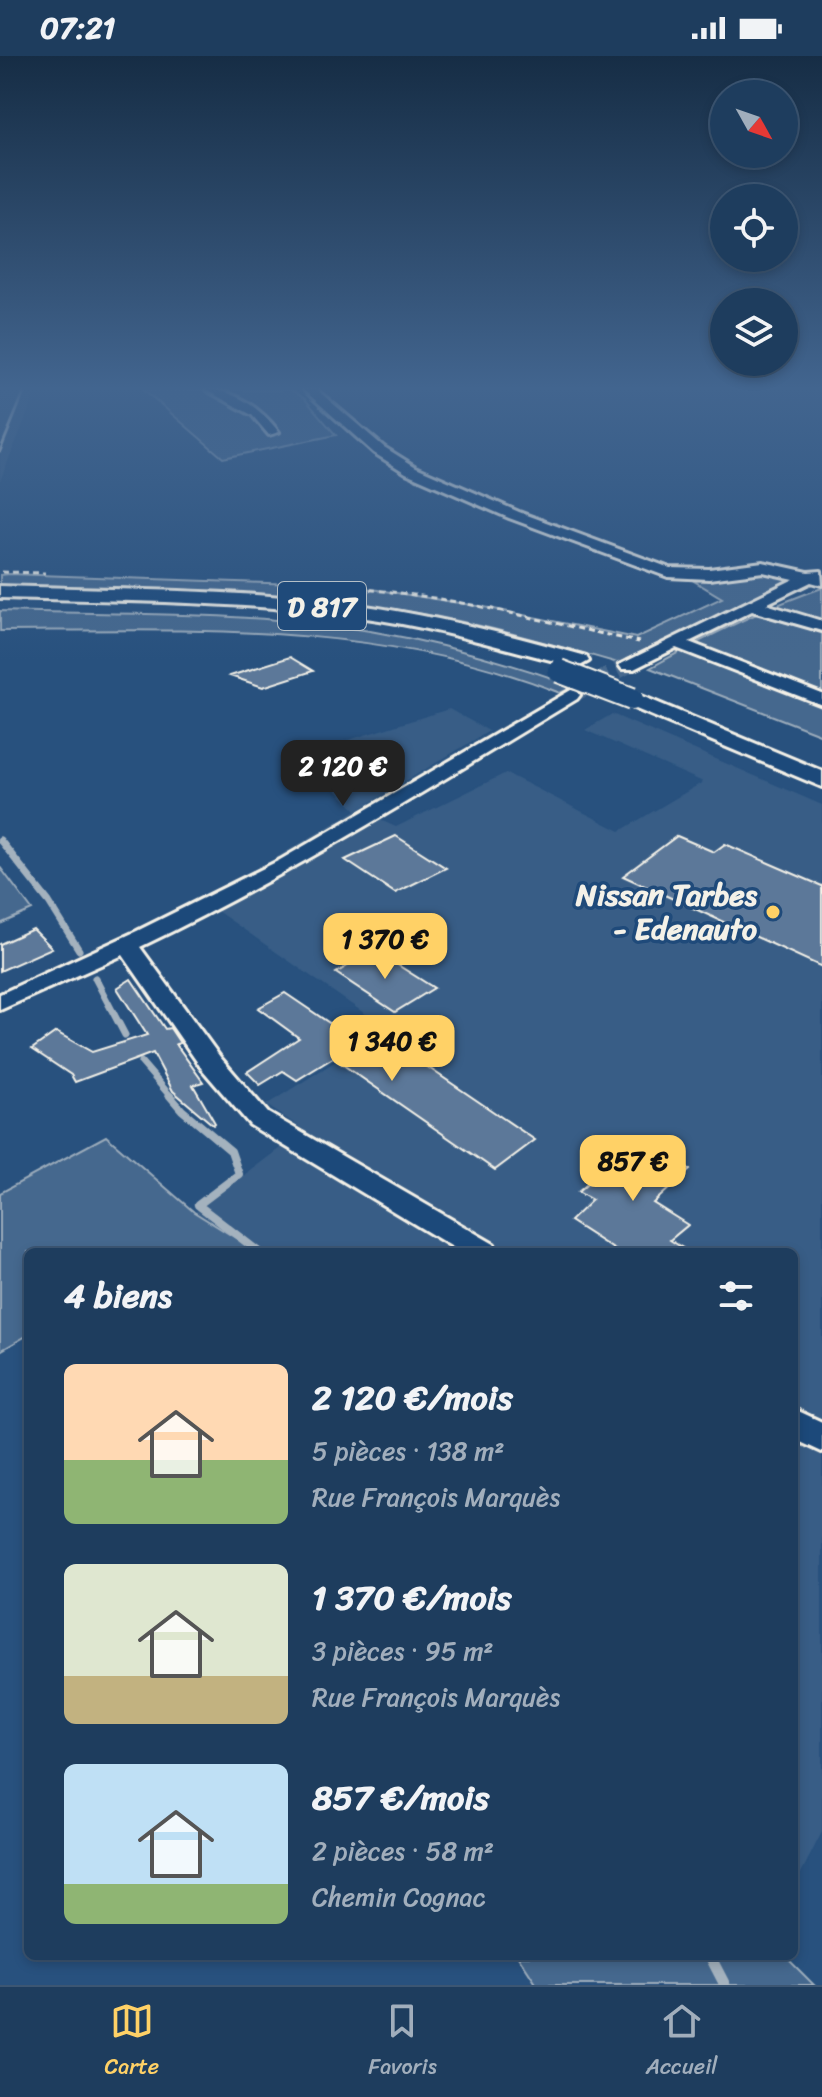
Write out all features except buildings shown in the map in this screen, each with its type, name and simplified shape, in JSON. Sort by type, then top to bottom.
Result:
[{"type":"main road","name":"D 817","points":[[0,592],[331,619],[436,637],[569,666],[822,763]]},
{"type":"main road","name":"D 817","points":[[0,603],[59,599]]},
{"type":"main road","name":"D 817","points":[[640,694],[822,780]]},
{"type":"street","points":[[435,480],[630,560],[668,572],[692,575],[763,567],[818,576]]},
{"type":"street","points":[[628,665],[818,576]]},
{"type":"street","points":[[750,606],[777,611],[822,626]]},
{"type":"street","points":[[675,642],[822,700]]},
{"type":"street","points":[[0,1003],[127,945],[379,813],[571,695]]},
{"type":"street","points":[[127,945],[211,1063],[259,1119],[477,1248]]},
{"type":"street","points":[[798,1425],[822,1438]]},
{"type":"shaded area","points":[[762,570],[794,576],[791,581],[618,663],[469,623],[366,605],[209,592],[0,585],[0,575],[10,574],[353,586],[484,607],[636,638],[722,598],[694,581]]},
{"type":"shaded area","points":[[822,588],[822,735],[650,668],[734,624]]},
{"type":"shaded area","points":[[0,611],[232,617],[370,631],[448,647],[575,686],[560,693],[493,670],[424,653],[355,641],[213,631],[0,631]]},
{"type":"shaded area","points":[[449,709],[489,731],[358,810],[396,827],[506,773],[620,831],[703,782],[585,730],[612,714],[822,805],[822,1832],[798,1879],[798,1248],[252,1248],[195,1212],[304,1130],[266,1105],[387,1029],[217,911],[272,881],[257,869],[356,810],[300,755]]},
{"type":"shaded area","points":[[0,867],[32,910],[0,924]]},
{"type":"shaded area","points":[[106,1136],[194,1212],[252,1248],[24,1248],[24,1337],[0,1351],[0,1193]]},
{"type":"shaded area","points":[[521,1960],[789,1960],[814,1985],[537,1985]]},
{"type":"waterway","points":[[0,840],[49,902],[79,950]]},
{"type":"waterway","points":[[95,978],[125,1035]]},
{"type":"waterway","points":[[141,1062],[172,1098]]},
{"type":"waterway","points":[[170,1096],[231,1151],[239,1174],[198,1205],[254,1248]]},
{"type":"waterway","points":[[712,1960],[725,1985]]},
{"type":"tunnel","points":[[571,695],[628,665]]},
{"type":"place","name":"Nissan Tarbes - Edenauto","points":[[773,912]]}]
